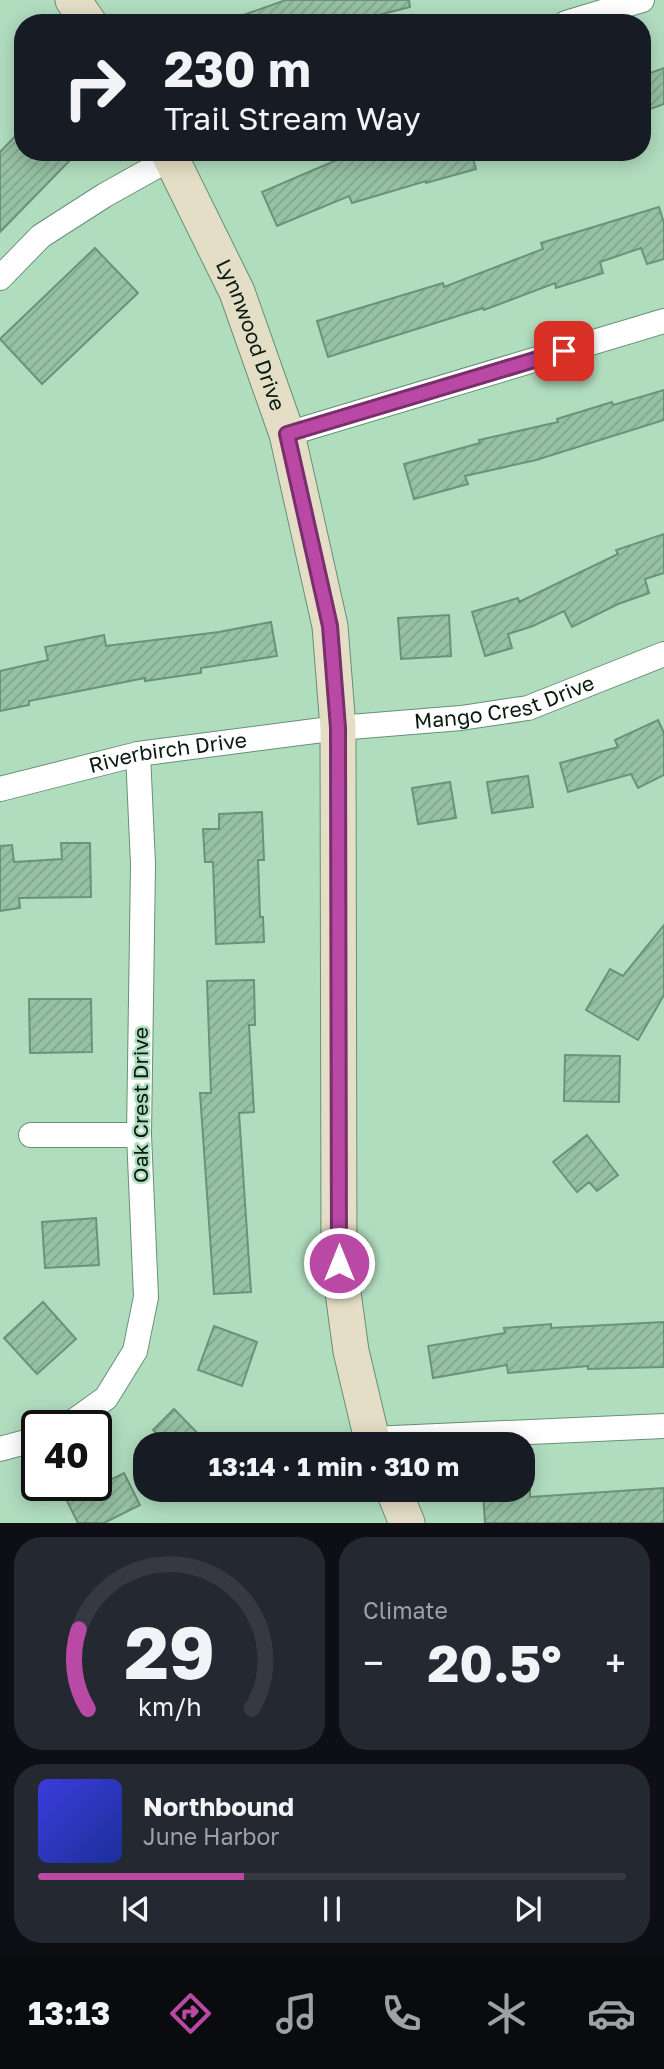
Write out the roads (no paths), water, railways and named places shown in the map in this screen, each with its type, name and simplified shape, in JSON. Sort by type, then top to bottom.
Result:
[{"type":"street","points":[[596,14],[642,0]]},
{"type":"street","points":[[0,278],[41,236],[161,161]]},
{"type":"street","name":"Lynnwood Drive","points":[[176,161],[237,292],[287,434],[330,626],[338,728],[339,1263],[351,1351],[370,1432]]},
{"type":"street","points":[[287,434],[664,321]]},
{"type":"street","name":"Mango Crest Drive","points":[[338,728],[461,719],[528,708],[664,654]]},
{"type":"street","name":"Riverbirch Drive","points":[[0,789],[138,754],[338,728]]},
{"type":"street","name":"Oak Crest Drive","points":[[89,1410],[106,1398],[135,1351],[146,1297],[139,1135],[143,864],[138,754]]},
{"type":"street","points":[[31,1135],[139,1135]]},
{"type":"street","points":[[535,1433],[664,1426]]},
{"type":"street","points":[[0,1449],[21,1443]]},
{"type":"street","points":[[398,1502],[407,1523]]}]
